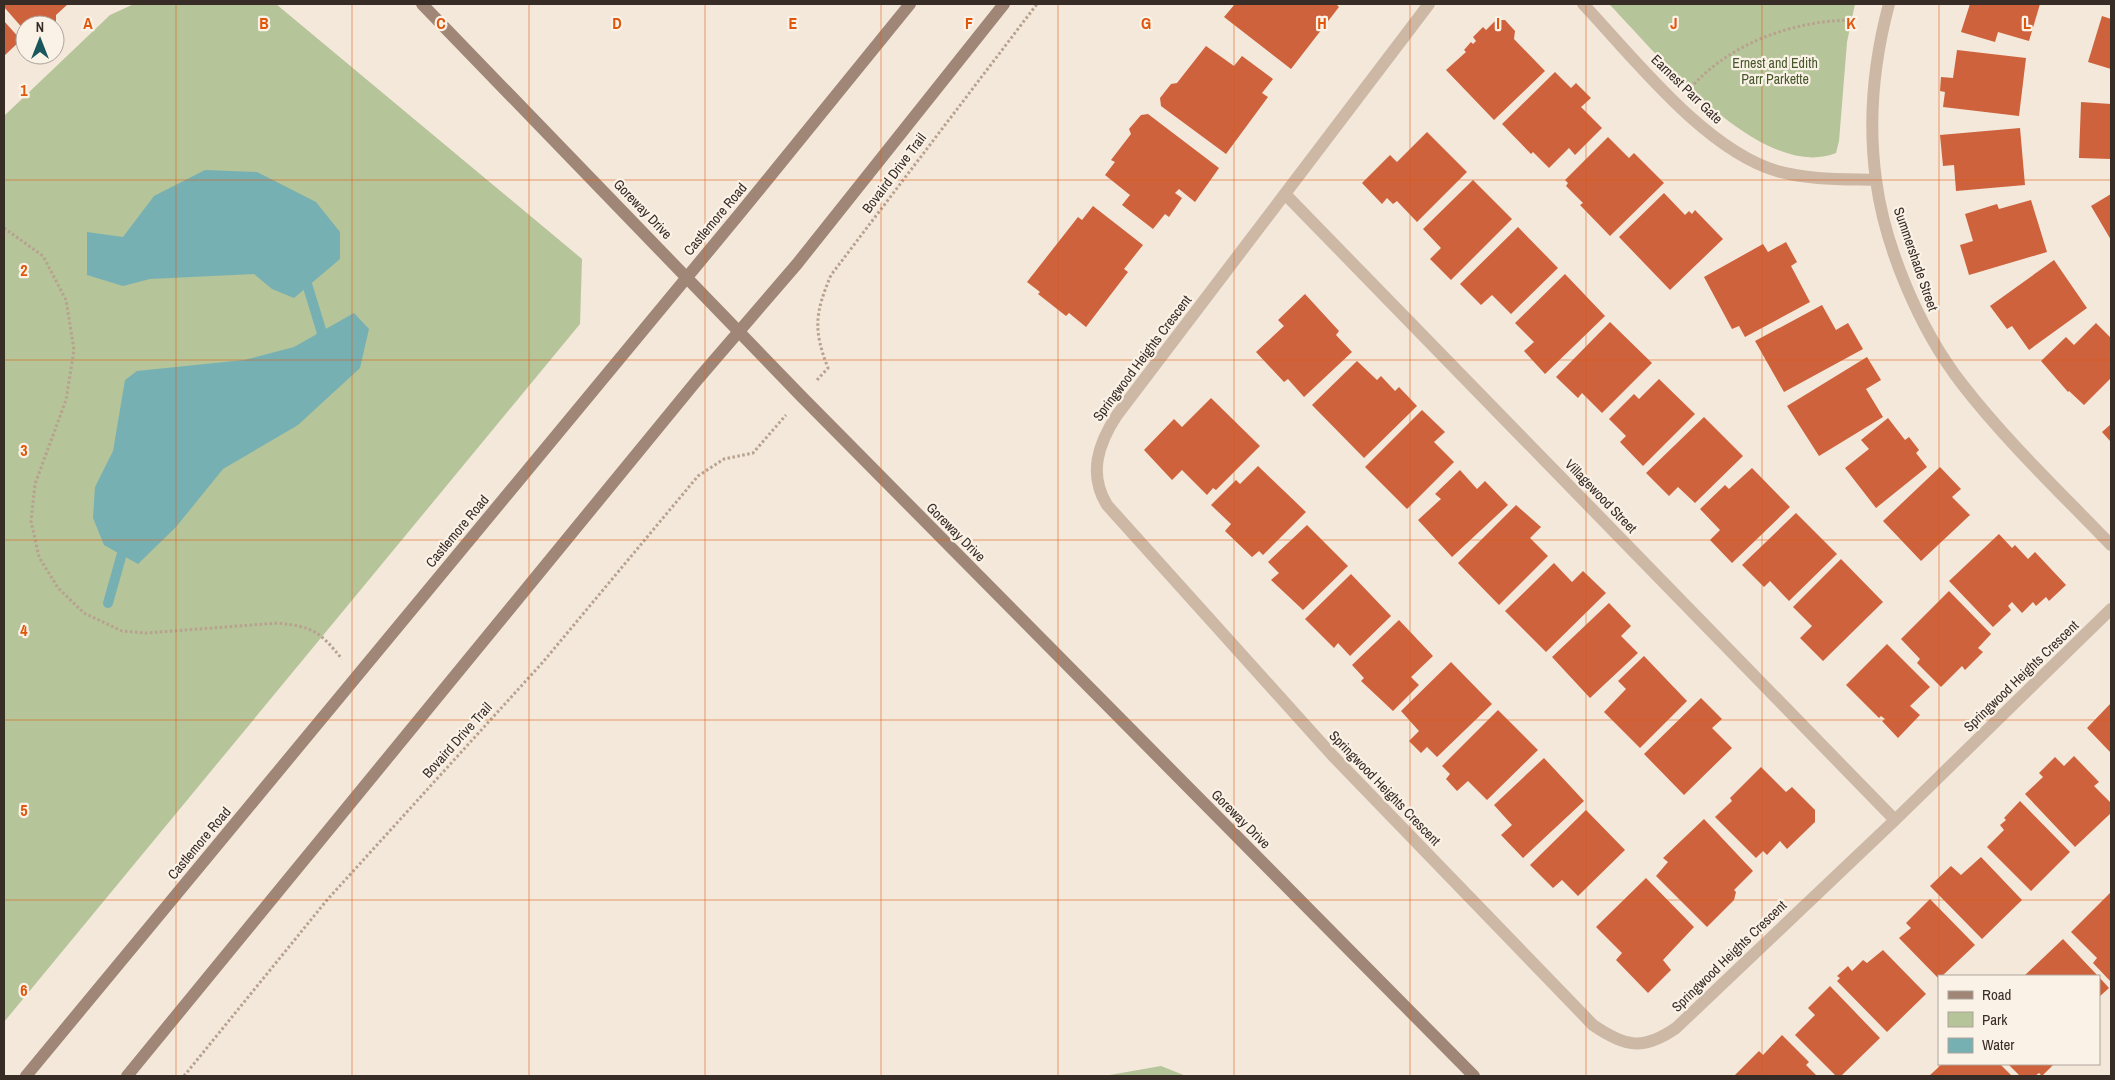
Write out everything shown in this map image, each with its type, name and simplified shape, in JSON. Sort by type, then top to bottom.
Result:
[{"type":"main road","name":"Goreway Drive","points":[[422,4],[739,332],[1474,1076]]},
{"type":"main road","name":"Castlemore Road","points":[[26,1076],[910,4]]},
{"type":"main road","points":[[127,1076],[797,264],[1004,4]]},
{"type":"street","name":"Springwood Heights Crescent","points":[[1429,4],[1103,435],[1098,452],[1098,491],[1107,505],[1333,756],[1587,1018],[1615,1040],[1640,1045],[1659,1040],[1676,1028],[1895,820],[2111,609]]},
{"type":"street","name":"Earnest Parr Gate","points":[[1583,4],[1691,117],[1735,151],[1757,164],[1797,176],[1876,180]]},
{"type":"street","name":"Summershade Street","points":[[1889,4],[1882,32],[1874,94],[1876,180],[1883,215],[1905,282],[1922,322],[1942,356],[1962,384],[1995,424],[2111,545]]},
{"type":"street","name":"Villagewood Street","points":[[1285,194],[1895,820]]},
{"type":"path","name":"Bovaird Drive Trail","points":[[825,372],[828,368],[819,346],[817,321],[821,298],[831,276],[1037,4]]},
{"type":"path","points":[[1694,84],[1711,66],[1772,33],[1840,20],[1855,20]]},
{"type":"path","points":[[4,228],[43,256],[66,300],[73,342],[74,350],[66,400],[35,484],[31,521],[38,557],[58,588],[84,613],[122,631],[146,632],[278,623],[299,625],[315,631],[327,640],[358,674]]},
{"type":"path","name":"Bovaird Drive Trail","points":[[184,1076],[327,900],[543,662],[698,476],[724,459],[753,453],[763,442]]},
{"type":"green space","points":[[134,4],[276,4],[582,259],[580,324],[4,1022],[4,116],[58,65],[65,65],[65,58],[110,15]]},
{"type":"green space","name":"Ernest and Edith Parr Parkette","points":[[1609,4],[1855,4],[1847,42],[1839,141],[1836,153],[1807,157],[1775,149],[1743,131],[1681,80]]},
{"type":"green space","points":[[1161,1066],[1186,1076],[1104,1076]]},
{"type":"water","points":[[205,170],[257,172],[316,202],[340,232],[340,259],[294,298],[272,289],[254,274],[150,279],[123,286],[87,275],[87,232],[123,237],[154,196]]},
{"type":"water","points":[[354,313],[369,329],[360,368],[298,425],[223,469],[176,527],[138,564],[104,545],[93,518],[95,487],[113,451],[125,380],[137,371],[244,360],[294,347]]},
{"type":"building","points":[[4,4],[68,4],[56,15],[15,15],[15,20],[4,7]]},
{"type":"building","points":[[1235,4],[1336,4],[1339,7],[1291,69],[1224,17]]},
{"type":"building","points":[[1970,4],[2040,4],[2029,41],[1998,32],[1995,42],[1961,32]]},
{"type":"building","points":[[2102,16],[2111,19],[2111,69],[2088,62]]},
{"type":"building","points":[[1496,20],[1505,20],[1515,31],[1514,39],[1545,71],[1494,120],[1446,70],[1466,52],[1464,50],[1471,42],[1473,44],[1476,41],[1473,37],[1483,27],[1486,30]]},
{"type":"building","points":[[4,21],[15,33],[15,46],[4,56]]},
{"type":"building","points":[[1206,46],[1234,66],[1242,56],[1273,79],[1262,93],[1268,97],[1226,154],[1161,106],[1160,98],[1171,84],[1177,83]]},
{"type":"building","points":[[1957,50],[2026,58],[2019,116],[1943,107],[1945,92],[1940,91],[1941,77],[1953,78]]},
{"type":"building","points":[[1555,72],[1571,88],[1576,83],[1591,98],[1581,107],[1602,128],[1575,155],[1569,148],[1549,168],[1533,152],[1531,154],[1502,124]]},
{"type":"building","points":[[2081,102],[2111,104],[2111,159],[2079,158]]},
{"type":"building","points":[[1148,114],[1219,168],[1195,202],[1179,189],[1175,193],[1182,198],[1169,217],[1165,214],[1153,229],[1122,205],[1130,195],[1105,175],[1115,162],[1111,160],[1131,134],[1129,129],[1141,115]]},
{"type":"building","points":[[2020,128],[2025,185],[1956,191],[1954,165],[1943,166],[1940,135]]},
{"type":"building","points":[[1427,132],[1467,172],[1417,222],[1397,201],[1393,204],[1387,198],[1382,204],[1362,183],[1390,155],[1397,162]]},
{"type":"building","points":[[1608,137],[1629,158],[1634,153],[1664,183],[1610,236],[1580,205],[1583,203],[1566,186],[1568,183],[1565,180]]},
{"type":"building","points":[[1473,180],[1512,219],[1451,280],[1430,259],[1441,248],[1423,229]]},
{"type":"building","points":[[1664,193],[1685,215],[1689,211],[1692,214],[1695,210],[1723,239],[1670,290],[1619,237]]},
{"type":"building","points":[[2111,194],[2111,240],[2091,206]]},
{"type":"building","points":[[2031,200],[2047,252],[1969,275],[1960,245],[1973,241],[1965,214],[1997,204],[1999,209]]},
{"type":"building","points":[[1093,206],[1143,245],[1124,269],[1128,272],[1086,327],[1069,313],[1066,316],[1038,294],[1040,292],[1027,282],[1078,217],[1082,220]]},
{"type":"building","points":[[1518,227],[1558,268],[1511,314],[1492,295],[1481,305],[1460,284]]},
{"type":"building","points":[[1786,242],[1797,262],[1791,266],[1810,302],[1745,337],[1739,326],[1732,329],[1704,277],[1763,244],[1768,252]]},
{"type":"building","points":[[2054,260],[2087,308],[2029,350],[2012,326],[2007,329],[1990,306]]},
{"type":"building","points":[[1565,274],[1605,316],[1545,374],[1524,351],[1534,342],[1515,323]]},
{"type":"building","points":[[1305,294],[1339,331],[1336,335],[1352,352],[1304,397],[1288,379],[1284,382],[1256,352],[1284,326],[1278,320]]},
{"type":"building","points":[[1822,305],[1836,330],[1848,323],[1863,349],[1784,392],[1755,341]]},
{"type":"building","points":[[1610,322],[1652,363],[1602,413],[1582,393],[1578,398],[1556,377]]},
{"type":"building","points":[[2096,323],[2111,338],[2111,378],[2084,405],[2068,392],[2041,361],[2066,337],[2074,345]]},
{"type":"building","points":[[1867,357],[1881,380],[1866,389],[1883,417],[1819,456],[1787,406]]},
{"type":"building","points":[[1357,361],[1377,380],[1381,376],[1395,391],[1399,387],[1417,406],[1364,458],[1312,405]]},
{"type":"building","points":[[1659,379],[1695,414],[1643,466],[1620,442],[1626,436],[1609,419],[1634,394],[1639,399]]},
{"type":"building","points":[[1211,398],[1260,446],[1216,490],[1213,488],[1207,495],[1182,470],[1172,480],[1144,450],[1174,419],[1182,427]]},
{"type":"building","points":[[1422,410],[1445,432],[1434,442],[1454,462],[1407,509],[1365,467]]},
{"type":"building","points":[[1704,417],[1743,456],[1695,503],[1678,487],[1669,496],[1646,473]]},
{"type":"building","points":[[1888,418],[1905,440],[1909,437],[1919,450],[1916,453],[1927,467],[1876,508],[1845,468],[1869,449],[1861,440]]},
{"type":"building","points":[[2111,424],[2111,442],[2102,432]]},
{"type":"building","points":[[1258,466],[1306,512],[1263,555],[1259,551],[1252,557],[1225,531],[1231,524],[1211,505],[1236,480],[1240,484]]},
{"type":"building","points":[[1940,467],[1961,489],[1952,497],[1970,515],[1921,561],[1883,521]]},
{"type":"building","points":[[1752,468],[1790,507],[1732,563],[1710,540],[1720,530],[1700,509],[1725,485],[1729,489]]},
{"type":"building","points":[[1460,470],[1477,489],[1485,481],[1508,505],[1452,557],[1418,520],[1441,499],[1435,494]]},
{"type":"building","points":[[1516,505],[1541,527],[1530,538],[1548,556],[1499,605],[1458,563]]},
{"type":"building","points":[[1796,513],[1837,554],[1789,601],[1770,581],[1764,587],[1742,565]]},
{"type":"building","points":[[1307,525],[1348,566],[1303,610],[1271,580],[1279,573],[1268,562]]},
{"type":"building","points":[[1999,534],[2012,548],[2015,545],[2028,559],[2035,552],[2066,585],[2049,601],[2046,597],[2036,606],[2033,602],[2022,613],[2012,602],[2008,606],[2011,610],[1993,627],[1949,581]]},
{"type":"building","points":[[1841,559],[1883,602],[1823,661],[1800,638],[1812,626],[1793,607]]},
{"type":"building","points":[[1554,563],[1572,582],[1583,571],[1606,593],[1546,652],[1505,611]]},
{"type":"building","points":[[1351,574],[1391,616],[1350,656],[1338,643],[1334,648],[1305,619]]},
{"type":"building","points":[[1949,591],[1991,634],[1978,648],[1983,652],[1965,670],[1962,666],[1941,687],[1917,663],[1920,659],[1901,639]]},
{"type":"building","points":[[1609,603],[1631,626],[1621,636],[1638,653],[1590,698],[1552,657]]},
{"type":"building","points":[[1399,620],[1433,656],[1411,677],[1419,685],[1393,711],[1361,681],[1364,678],[1352,665]]},
{"type":"building","points":[[1887,644],[1930,687],[1910,706],[1920,715],[1898,738],[1882,721],[1885,719],[1881,716],[1879,718],[1846,685]]},
{"type":"building","points":[[1644,656],[1687,701],[1640,748],[1604,712],[1626,689],[1618,681]]},
{"type":"building","points":[[1451,662],[1492,704],[1437,757],[1427,747],[1421,753],[1409,741],[1419,731],[1401,711]]},
{"type":"building","points":[[1701,698],[1722,719],[1712,728],[1732,748],[1684,795],[1644,754]]},
{"type":"building","points":[[2111,703],[2111,753],[2087,728]]},
{"type":"building","points":[[1498,710],[1538,750],[1487,800],[1468,781],[1457,791],[1446,779],[1450,774],[1442,766]]},
{"type":"building","points":[[2074,756],[2099,782],[2094,786],[2111,803],[2111,813],[2075,847],[2025,794],[2043,777],[2039,773],[2055,757],[2064,766]]},
{"type":"building","points":[[1544,758],[1584,801],[1523,858],[1501,835],[1512,825],[1494,805]]},
{"type":"building","points":[[1761,767],[1786,792],[1792,787],[1815,810],[1815,822],[1787,849],[1780,841],[1767,855],[1763,851],[1756,858],[1715,817],[1732,801],[1730,798]]},
{"type":"building","points":[[2020,801],[2070,852],[2031,891],[1987,847],[2004,830],[2000,825]]},
{"type":"building","points":[[1586,810],[1625,850],[1578,896],[1562,880],[1553,888],[1530,865]]},
{"type":"building","points":[[1704,819],[1753,871],[1734,890],[1736,892],[1734,900],[1707,927],[1656,876],[1668,862],[1663,858]]},
{"type":"building","points":[[1981,857],[2022,900],[1982,939],[1930,886],[1951,866],[1961,875]]},
{"type":"building","points":[[1646,878],[1694,927],[1663,960],[1671,970],[1648,993],[1616,960],[1622,953],[1596,927]]},
{"type":"building","points":[[2111,892],[2111,982],[2093,963],[2097,958],[2071,932]]},
{"type":"building","points":[[1930,899],[1975,945],[1943,975],[1938,975],[1938,978],[1899,938],[1911,928],[1906,923]]},
{"type":"building","points":[[2063,939],[2097,975],[2025,975]]},
{"type":"building","points":[[1883,950],[1926,994],[1887,1032],[1837,981],[1840,978],[1837,976],[1848,966],[1852,971],[1863,960],[1867,963]]},
{"type":"building","points":[[2100,978],[2109,988],[2100,996]]},
{"type":"building","points":[[1830,986],[1880,1038],[1841,1076],[1836,1076],[1795,1035],[1815,1015],[1808,1008]]},
{"type":"building","points":[[1782,1035],[1809,1062],[1806,1065],[1817,1076],[1734,1076],[1759,1051],[1763,1055]]},
{"type":"building","points":[[1941,1065],[2001,1065],[2012,1076],[1929,1076]]},
{"type":"building","points":[[2009,1065],[2053,1065],[2042,1076],[2039,1073],[2035,1076],[2020,1076]]},
{"type":"waterway","points":[[304,274],[322,333],[319,343]]},
{"type":"waterway","points":[[108,603],[125,543]]}]
